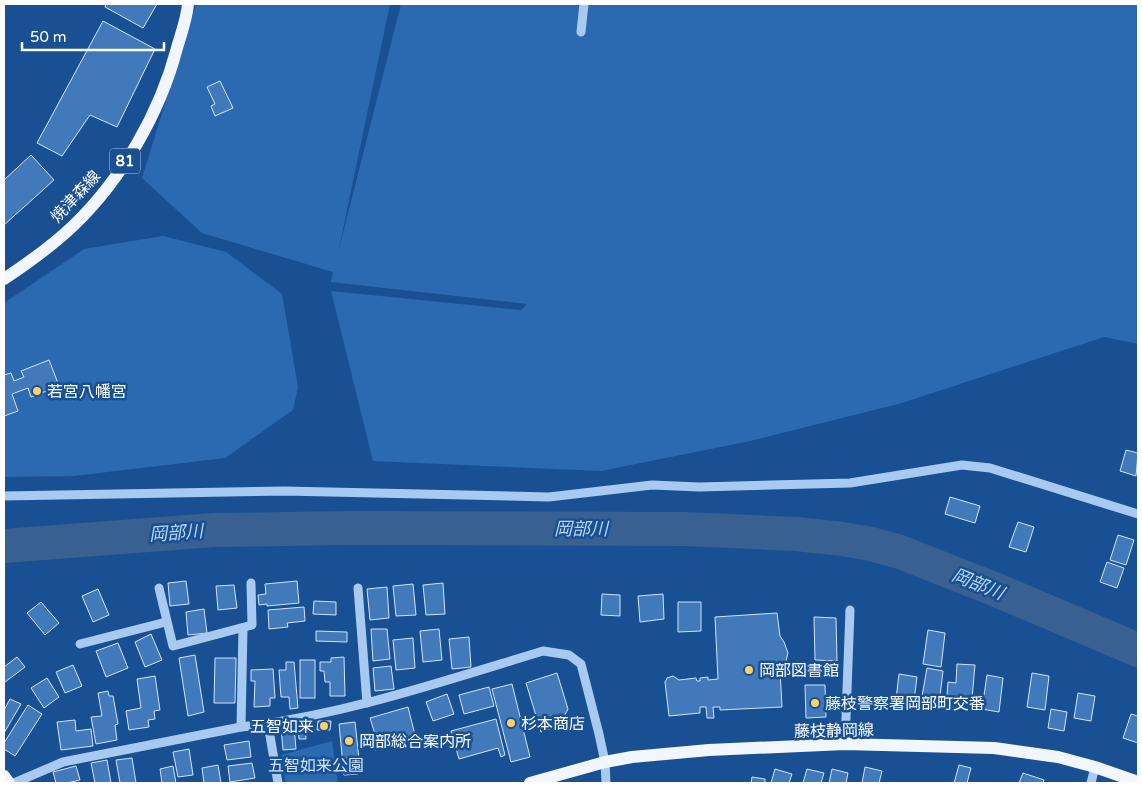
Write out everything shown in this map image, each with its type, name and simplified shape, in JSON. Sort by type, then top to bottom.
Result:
[{"type":"main road","name":"焼津森線","points":[[4,279],[32,260],[73,225],[106,189],[140,140],[170,74],[188,4]]},
{"type":"main road","name":"藤枝静岡線","points":[[530,783],[605,762],[632,757],[709,750],[845,744],[994,748],[1058,757],[1096,767],[1138,782]]},
{"type":"main road","points":[[4,776],[9,783]]},
{"type":"street","points":[[581,32],[584,4]]},
{"type":"street","points":[[4,496],[285,491],[549,497],[652,485],[699,487],[850,483],[962,464],[990,468],[1138,514]]},
{"type":"street","points":[[158,588],[173,646],[252,625],[251,583]]},
{"type":"street","points":[[358,588],[367,703]]},
{"type":"street","points":[[845,744],[850,610]]},
{"type":"street","points":[[80,644],[166,622]]},
{"type":"street","points":[[241,728],[243,628]]},
{"type":"street","points":[[14,783],[63,762],[268,724],[367,703],[543,651],[570,655],[580,664],[599,734],[605,762],[606,783]]},
{"type":"street","points":[[268,724],[278,783]]},
{"type":"street","points":[[1091,783],[1096,767]]},
{"type":"green space","points":[[196,4],[390,4],[338,253],[401,4],[1138,4],[1138,344],[1104,337],[902,403],[750,441],[601,471],[373,461],[331,291],[521,310],[527,304],[331,282],[333,272],[202,233],[142,178]]},
{"type":"green space","points":[[163,236],[226,252],[282,294],[298,387],[293,410],[225,458],[74,476],[4,477],[4,303],[84,249]]},
{"type":"green space","name":"五智如来公園","points":[[332,741],[338,783],[286,783],[281,755]]},
{"type":"building","points":[[106,4],[157,4],[143,28],[105,7]]},
{"type":"building","points":[[103,21],[155,49],[117,127],[90,115],[62,156],[37,143]]},
{"type":"building","points":[[220,81],[233,108],[215,116],[211,106],[215,104],[207,87]]},
{"type":"building","points":[[31,155],[54,180],[4,225],[4,180]]},
{"type":"building","name":"若宮八幡宮","points":[[49,360],[59,386],[31,397],[28,388],[12,394],[18,411],[4,416],[4,375],[11,373],[14,381],[24,377],[21,371]]},
{"type":"building","points":[[1126,450],[1138,453],[1136,476],[1120,471]]},
{"type":"building","points":[[950,497],[980,506],[975,523],[945,514]]},
{"type":"building","points":[[1018,522],[1034,527],[1026,552],[1009,547]]},
{"type":"building","points":[[1118,535],[1134,540],[1126,565],[1110,560]]},
{"type":"building","points":[[1107,562],[1124,568],[1117,588],[1100,582]]},
{"type":"building","points":[[186,581],[189,604],[170,606],[168,583]]},
{"type":"building","points":[[297,581],[299,603],[259,605],[258,595],[266,594],[265,584]]},
{"type":"building","points":[[443,583],[445,614],[426,615],[423,585]]},
{"type":"building","points":[[413,584],[416,615],[396,616],[393,586]]},
{"type":"building","points":[[234,585],[237,608],[218,610],[216,586]]},
{"type":"building","points":[[387,587],[389,618],[370,620],[367,589]]},
{"type":"building","points":[[98,589],[109,615],[93,622],[82,596]]},
{"type":"building","points":[[602,594],[620,595],[620,616],[601,615]]},
{"type":"building","points":[[663,594],[664,619],[640,622],[638,596]]},
{"type":"building","points":[[314,601],[336,602],[336,615],[313,614]]},
{"type":"building","points":[[41,602],[59,623],[45,635],[27,613]]},
{"type":"building","points":[[678,602],[701,602],[701,631],[678,632]]},
{"type":"building","points":[[304,607],[305,621],[287,623],[288,627],[269,629],[268,610]]},
{"type":"building","points":[[204,609],[207,633],[188,635],[186,612]]},
{"type":"building","points":[[777,613],[780,636],[788,653],[785,665],[780,670],[782,707],[720,710],[720,707],[713,707],[714,718],[707,718],[706,707],[700,707],[700,713],[669,716],[665,682],[667,678],[673,676],[679,680],[696,678],[697,681],[700,681],[700,678],[708,677],[708,680],[718,679],[715,617]]},
{"type":"building","points":[[814,617],[836,618],[837,661],[815,660]]},
{"type":"building","points":[[371,629],[387,629],[390,659],[373,661]]},
{"type":"building","points":[[439,629],[442,660],[423,662],[420,631]]},
{"type":"building","points":[[928,630],[945,633],[941,667],[923,664]]},
{"type":"building","points":[[316,631],[347,632],[347,642],[316,641]]},
{"type":"building","points":[[151,634],[162,660],[145,667],[135,642]]},
{"type":"building","points":[[469,637],[471,667],[452,669],[449,639]]},
{"type":"building","points":[[413,638],[415,668],[396,670],[393,640]]},
{"type":"building","points":[[118,643],[128,668],[106,677],[96,651]]},
{"type":"building","points":[[195,655],[204,712],[188,716],[179,658]]},
{"type":"building","points":[[17,657],[25,667],[5,682],[4,667]]},
{"type":"building","points":[[344,657],[345,696],[330,696],[330,682],[325,682],[324,671],[320,671],[320,662],[331,662],[331,658]]},
{"type":"building","points":[[215,658],[236,658],[235,703],[214,703]]},
{"type":"building","points":[[300,660],[315,660],[315,698],[300,698]]},
{"type":"building","points":[[286,662],[294,662],[298,708],[290,709],[289,697],[281,697],[279,670],[286,670]]},
{"type":"building","points":[[957,664],[975,665],[971,710],[946,708],[948,682],[956,683]]},
{"type":"building","points":[[73,665],[82,686],[65,693],[56,672]]},
{"type":"building","points":[[391,666],[394,689],[375,691],[373,668]]},
{"type":"building","points":[[927,668],[943,671],[939,705],[921,702]]},
{"type":"building","points":[[273,669],[275,698],[270,698],[270,706],[254,707],[255,681],[251,681],[251,670]]},
{"type":"building","points":[[557,673],[568,709],[559,726],[541,732],[526,683]]},
{"type":"building","points":[[1032,673],[1049,676],[1045,710],[1027,707]]},
{"type":"building","points":[[899,674],[917,677],[914,701],[896,699]]},
{"type":"building","points":[[987,675],[1003,678],[999,712],[982,709]]},
{"type":"building","points":[[155,676],[160,710],[154,711],[155,719],[148,720],[149,727],[129,730],[126,711],[141,708],[137,679]]},
{"type":"building","points":[[47,678],[59,697],[44,708],[31,688]]},
{"type":"building","name":"杉本商店","points":[[512,684],[530,757],[511,762],[492,689]]},
{"type":"building","points":[[805,685],[825,685],[826,717],[806,718]]},
{"type":"building","points":[[489,687],[494,706],[464,714],[459,695]]},
{"type":"building","points":[[108,691],[109,696],[113,696],[118,724],[115,725],[117,740],[96,744],[91,717],[102,716],[98,693]]},
{"type":"building","points":[[1078,693],[1095,696],[1091,721],[1074,718]]},
{"type":"building","points":[[447,694],[454,714],[433,721],[426,702]]},
{"type":"building","points":[[10,699],[21,704],[4,733],[4,710]]},
{"type":"building","points":[[28,705],[42,714],[15,756],[4,749],[4,743]]},
{"type":"building","points":[[408,707],[416,739],[375,750],[371,735],[375,734],[370,718]]},
{"type":"building","points":[[1051,709],[1067,712],[1064,731],[1048,728]]},
{"type":"building","points":[[1131,714],[1138,716],[1138,743],[1123,738]]},
{"type":"building","points":[[496,719],[505,755],[501,757],[498,748],[459,759],[451,731]]},
{"type":"building","points":[[75,720],[76,731],[91,729],[93,746],[61,750],[57,722]]},
{"type":"building","name":"五智如来","points":[[318,721],[331,721],[330,730],[317,730]]},
{"type":"building","points":[[305,722],[306,739],[299,739],[298,723]]},
{"type":"building","name":"岡部総合案内所","points":[[355,722],[359,759],[357,759],[358,774],[344,775],[339,724]]},
{"type":"building","points":[[294,726],[296,749],[283,750],[281,728]]},
{"type":"building","points":[[249,741],[251,757],[227,760],[224,745]]},
{"type":"building","points":[[189,749],[193,775],[178,777],[173,752]]},
{"type":"building","points":[[132,758],[136,783],[120,783],[116,760]]},
{"type":"building","points":[[107,760],[111,783],[95,783],[91,763]]},
{"type":"building","points":[[252,763],[255,778],[230,782],[228,766]]},
{"type":"building","points":[[218,765],[221,783],[204,783],[202,768]]},
{"type":"building","points":[[959,765],[971,768],[967,783],[954,783]]},
{"type":"building","points":[[76,766],[80,780],[56,783],[53,772]]},
{"type":"building","points":[[173,766],[176,783],[162,783],[160,769]]},
{"type":"building","points":[[865,767],[882,771],[879,783],[862,783]]},
{"type":"building","points":[[775,769],[792,774],[789,783],[771,783]]},
{"type":"building","points":[[807,769],[824,773],[821,783],[803,783]]},
{"type":"building","points":[[832,769],[848,773],[846,783],[829,783]]},
{"type":"building","points":[[1023,773],[1044,780],[1043,783],[1019,783]]},
{"type":"building","points":[[752,777],[765,779],[765,783],[751,783]]},
{"type":"waterway","name":"岡部川","points":[[4,546],[214,530],[352,528],[685,529],[796,534],[843,539],[900,552],[994,589],[1138,650]]},
{"type":"place","name":"若宮八幡宮","points":[[37,391]]},
{"type":"place","name":"岡部図書館","points":[[749,670]]},
{"type":"place","name":"藤枝警察署岡部町交番","points":[[815,703]]},
{"type":"place","name":"杉本商店","points":[[511,723]]},
{"type":"place","name":"五智如来","points":[[324,726]]},
{"type":"place","name":"岡部総合案内所","points":[[349,741]]}]
